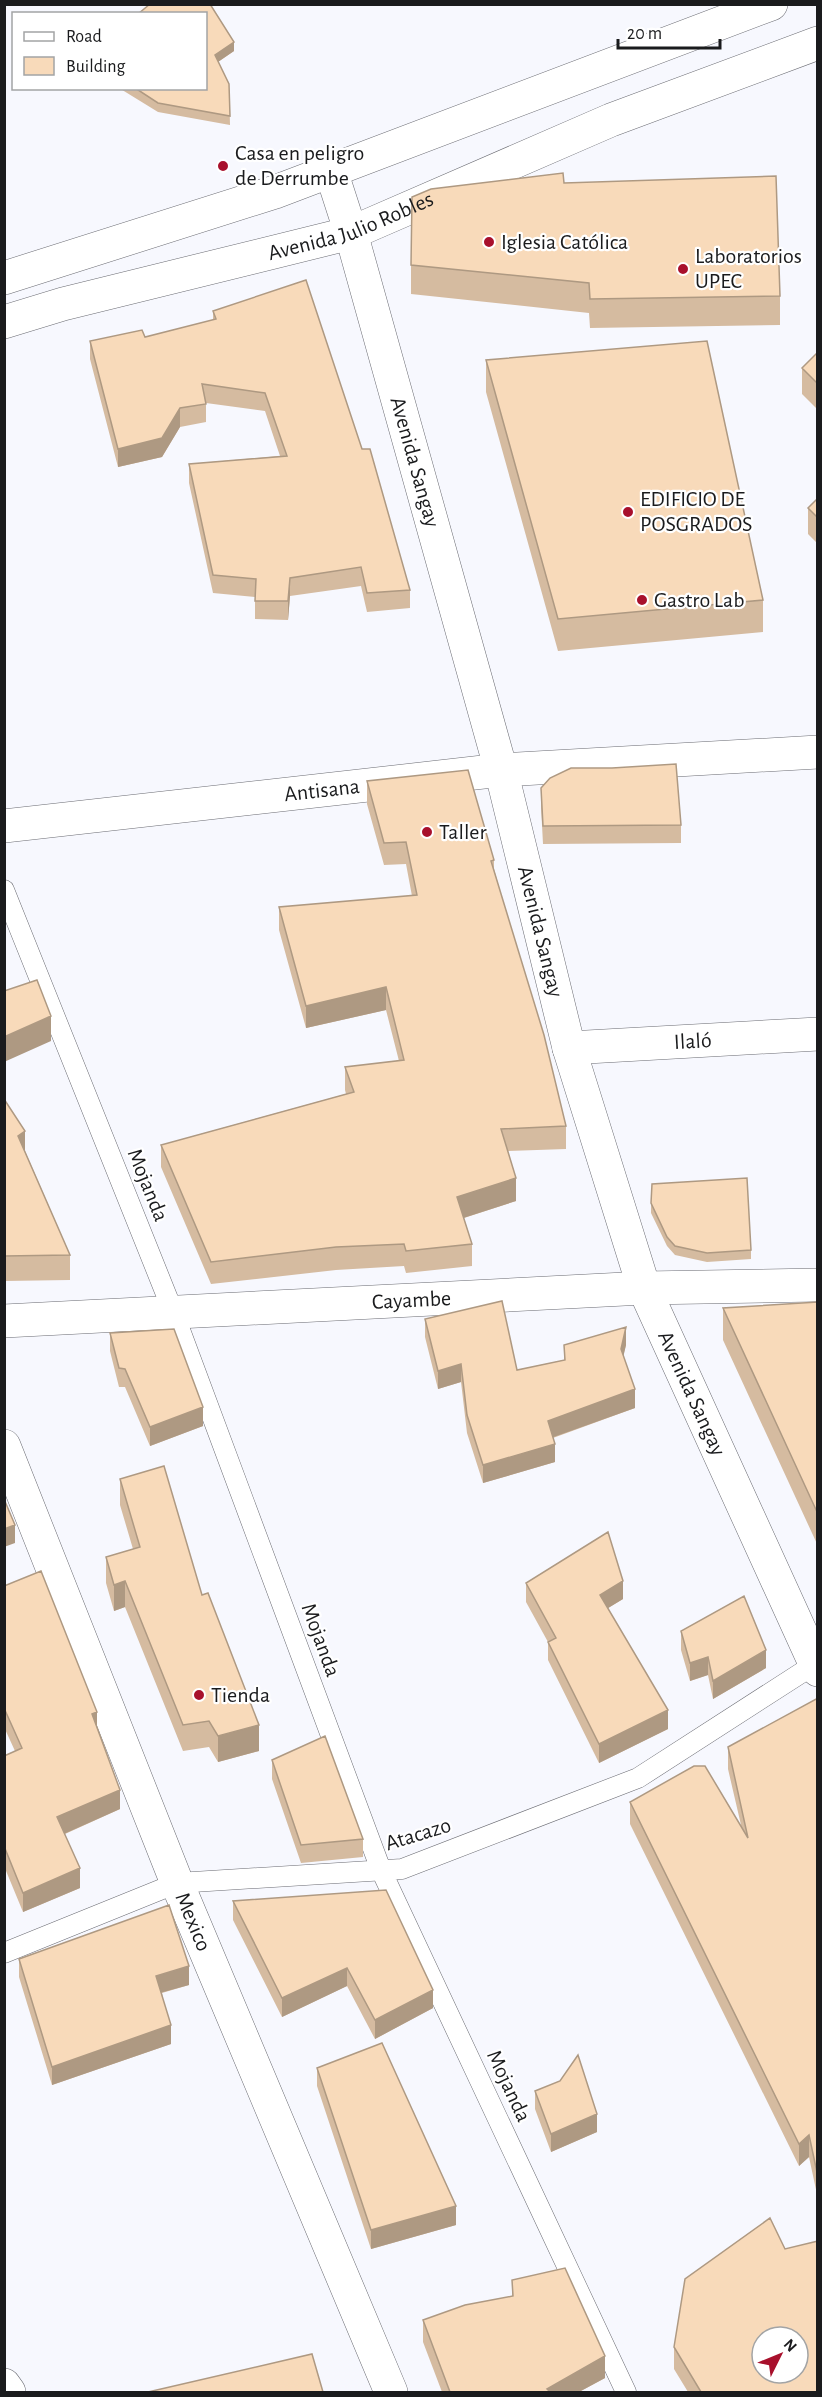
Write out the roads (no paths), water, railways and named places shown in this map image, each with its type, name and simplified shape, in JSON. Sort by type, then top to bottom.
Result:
[{"type":"street","points":[[4,278],[275,192],[771,4]]},
{"type":"street","name":"Avenida Julio Robles","points":[[4,322],[63,304],[351,233],[611,120],[818,43]]},
{"type":"street","name":"Avenida Sangay","points":[[331,171],[351,233],[501,770],[569,1048],[644,1288],[816,1667]]},
{"type":"street","name":"Antisana","points":[[4,826],[501,770],[818,752]]},
{"type":"street","name":"Ilaló","points":[[569,1048],[818,1034]]},
{"type":"street","name":"Cayambe","points":[[4,1321],[644,1288],[818,1285]]},
{"type":"street","name":"Mexico","points":[[4,1446],[177,1883],[391,2392]]},
{"type":"street","points":[[4,2385],[9,2392]]},
{"type":"lane","name":"Mojanda","points":[[4,890],[174,1314],[381,1870],[626,2392]]},
{"type":"lane","name":"Atacazo","points":[[4,1953],[177,1883],[402,1869],[638,1778],[816,1667]]},
{"type":"place","name":"Casa en peligro de Derrumbe","points":[[223,166]]},
{"type":"place","name":"Iglesia Católica","points":[[489,242]]},
{"type":"place","name":"Laboratorios UPEC","points":[[683,269]]},
{"type":"place","name":"EDIFICIO DE POSGRADOS","points":[[628,512]]},
{"type":"place","name":"Gastro Lab","points":[[642,600]]},
{"type":"place","name":"Taller","points":[[427,832]]},
{"type":"place","name":"Tienda","points":[[199,1695]]}]
